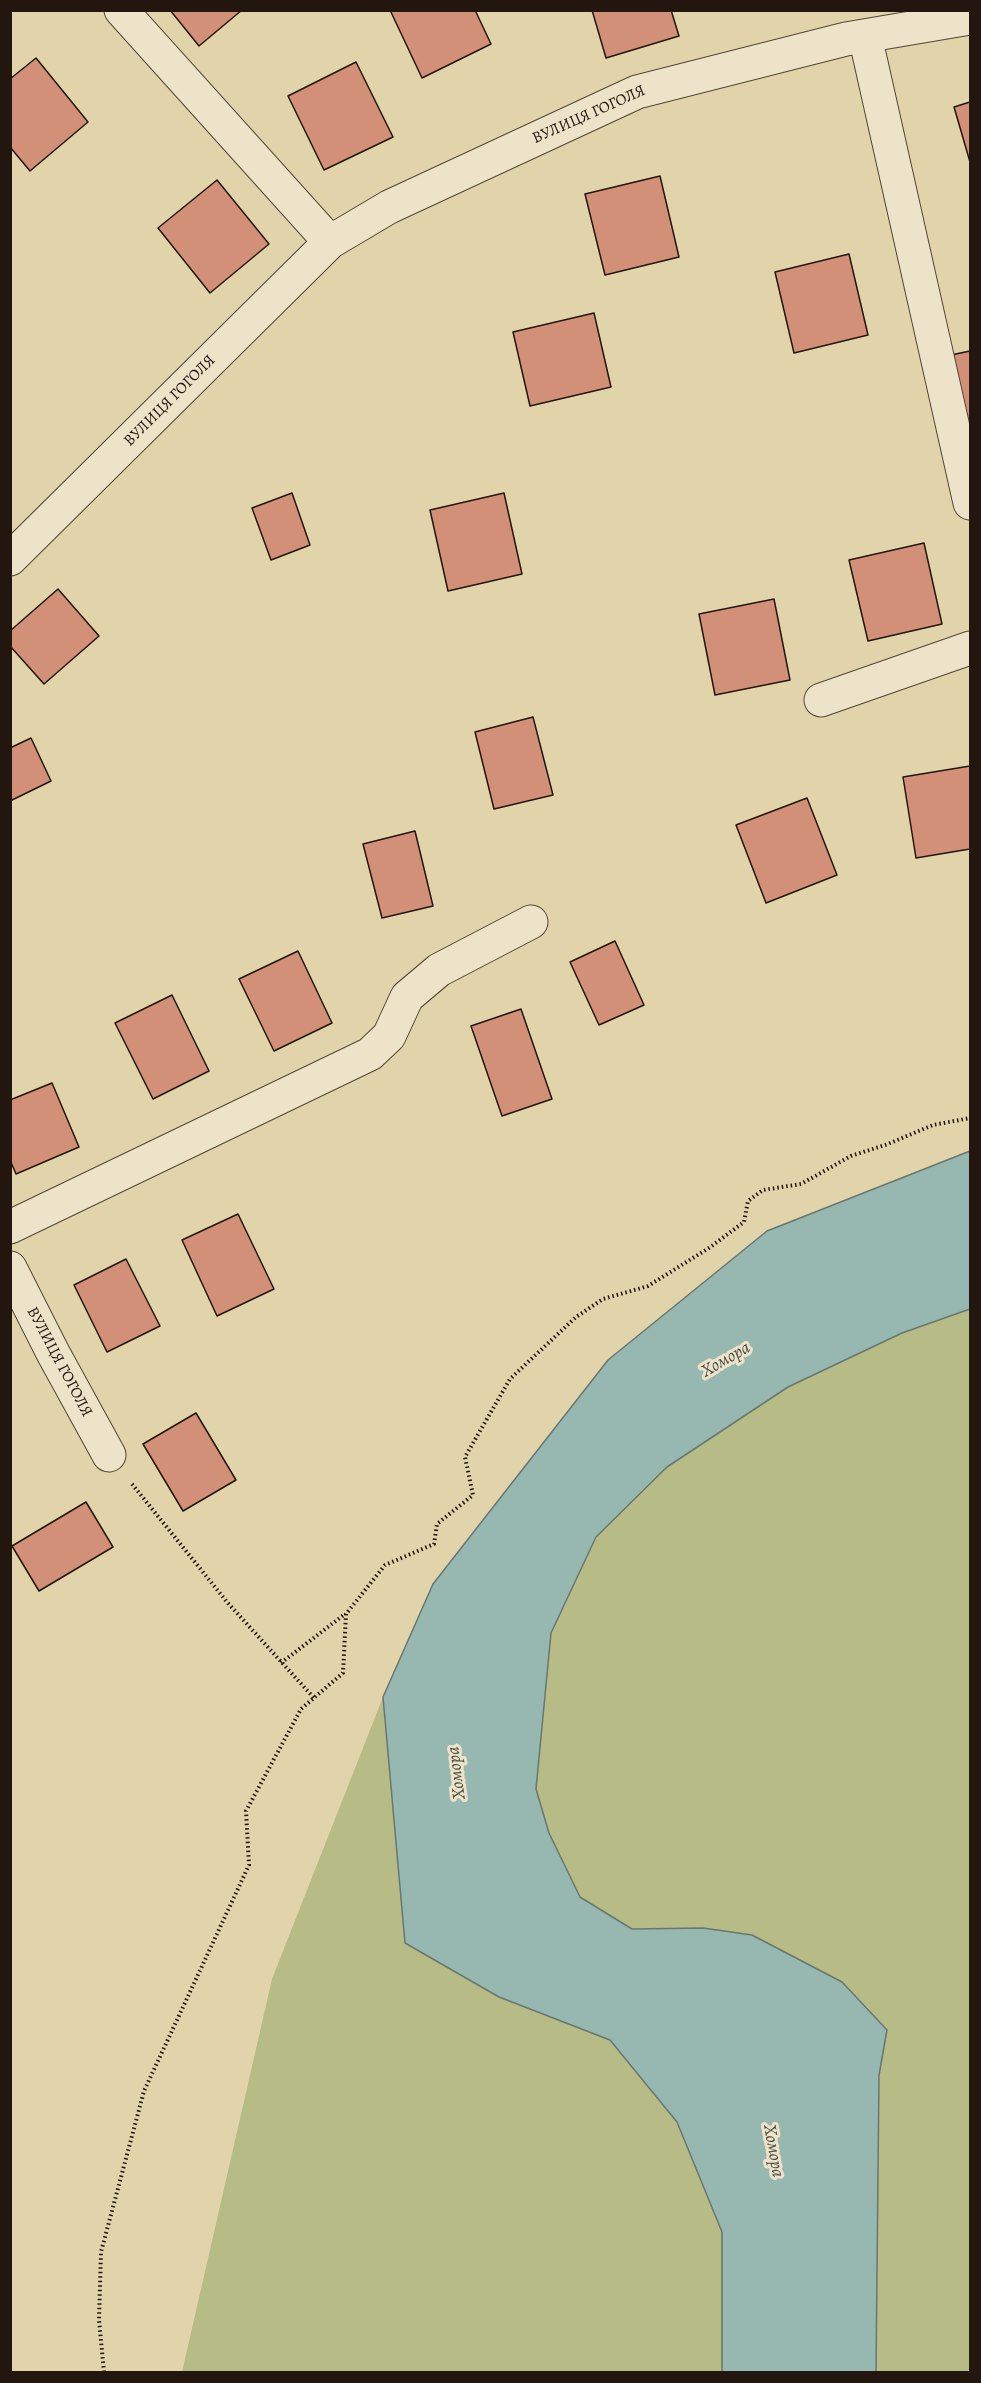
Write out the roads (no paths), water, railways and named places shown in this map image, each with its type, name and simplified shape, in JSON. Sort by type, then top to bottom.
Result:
[{"type":"street","points":[[121,10],[330,242]]},
{"type":"street","name":"ВУЛИЦЯ ГОГОЛЯ","points":[[10,559],[330,242],[389,207],[637,92],[846,39],[970,18]]},
{"type":"street","points":[[866,36],[970,503]]},
{"type":"street","points":[[821,700],[970,648]]},
{"type":"street","points":[[10,1227],[369,1054],[389,1036],[407,997],[440,970],[531,922]]},
{"type":"street","name":"ВУЛИЦЯ ГОГОЛЯ","points":[[10,1268],[109,1455]]},
{"type":"water","name":"Хомора","points":[[970,1151],[970,1309],[902,1333],[788,1387],[667,1467],[596,1537],[551,1633],[536,1789],[549,1833],[580,1897],[632,1929],[703,1928],[752,1935],[842,1982],[887,2030],[879,2075],[876,2372],[722,2372],[722,2232],[677,2122],[610,2040],[499,1997],[405,1943],[383,1697],[433,1584],[608,1360],[767,1231]]}]
